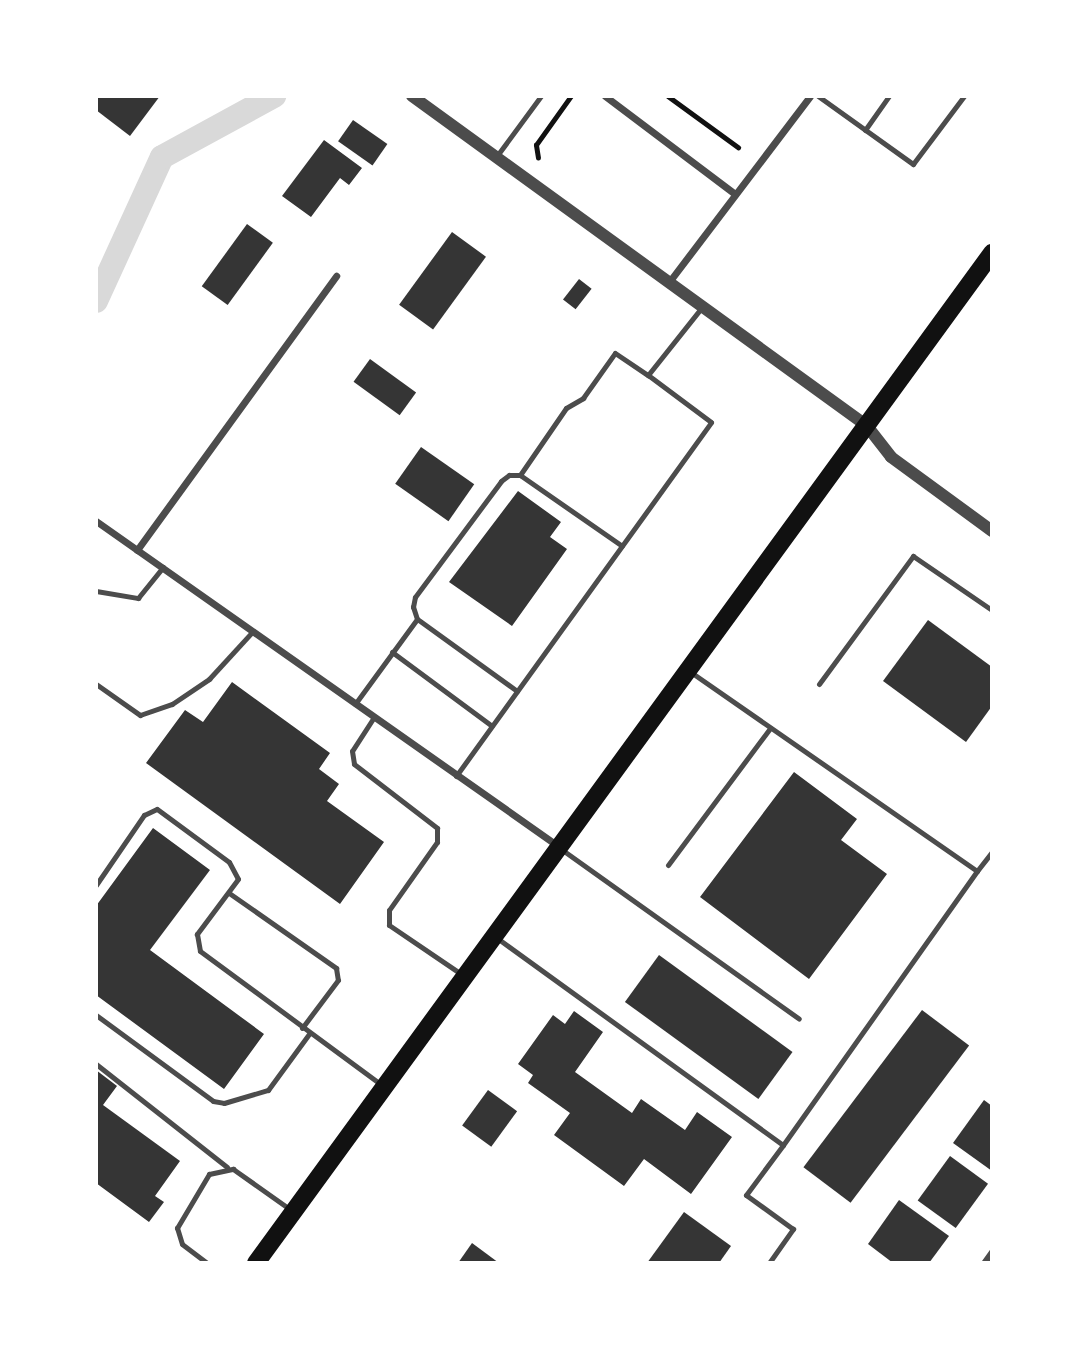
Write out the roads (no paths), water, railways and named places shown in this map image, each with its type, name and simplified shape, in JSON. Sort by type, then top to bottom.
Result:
[{"type":"main road","points":[[256,1263],[992,253]]},
{"type":"street","points":[[412,96],[867,426],[891,457],[992,531]]},
{"type":"street","points":[[605,96],[735,194]]},
{"type":"street","points":[[669,282],[810,96]]},
{"type":"street","points":[[137,550],[336,276]]},
{"type":"street","points":[[96,520],[559,847]]},
{"type":"street","points":[[984,1263],[992,1252]]},
{"type":"lane","points":[[496,157],[541,96]]},
{"type":"lane","points":[[818,96],[913,164],[964,96]]},
{"type":"lane","points":[[865,130],[889,96]]},
{"type":"lane","points":[[648,375],[702,307]]},
{"type":"lane","points":[[456,776],[711,422],[615,353],[583,398],[566,408],[520,475],[501,481],[415,597],[413,607],[417,619],[517,691]]},
{"type":"lane","points":[[520,475],[622,546]]},
{"type":"lane","points":[[818,684],[913,556],[992,610]]},
{"type":"lane","points":[[96,591],[138,598],[163,567]]},
{"type":"lane","points":[[355,704],[417,619]]},
{"type":"lane","points":[[96,684],[141,715],[172,704],[209,679],[253,631]]},
{"type":"lane","points":[[393,652],[492,726]]},
{"type":"lane","points":[[688,670],[977,872]]},
{"type":"lane","points":[[374,717],[352,751],[354,764],[437,828],[437,842],[390,910],[389,925],[464,977]]},
{"type":"lane","points":[[668,865],[770,728]]},
{"type":"lane","points":[[96,885],[145,815],[157,809],[229,862],[238,879],[197,934],[200,951],[385,1088]]},
{"type":"lane","points":[[559,847],[799,1018]]},
{"type":"lane","points":[[769,1263],[793,1229],[746,1195],[992,852]]},
{"type":"lane","points":[[229,893],[336,968],[338,980],[302,1028]]},
{"type":"lane","points":[[495,937],[783,1145]]},
{"type":"lane","points":[[96,1015],[213,1101],[224,1103],[268,1090],[309,1034]]},
{"type":"lane","points":[[96,1064],[227,1167],[294,1212]]},
{"type":"lane","points":[[207,1263],[182,1244],[179,1219],[209,1174],[227,1167]]},
{"type":"waterway","points":[[96,301],[162,157],[274,96]]}]
